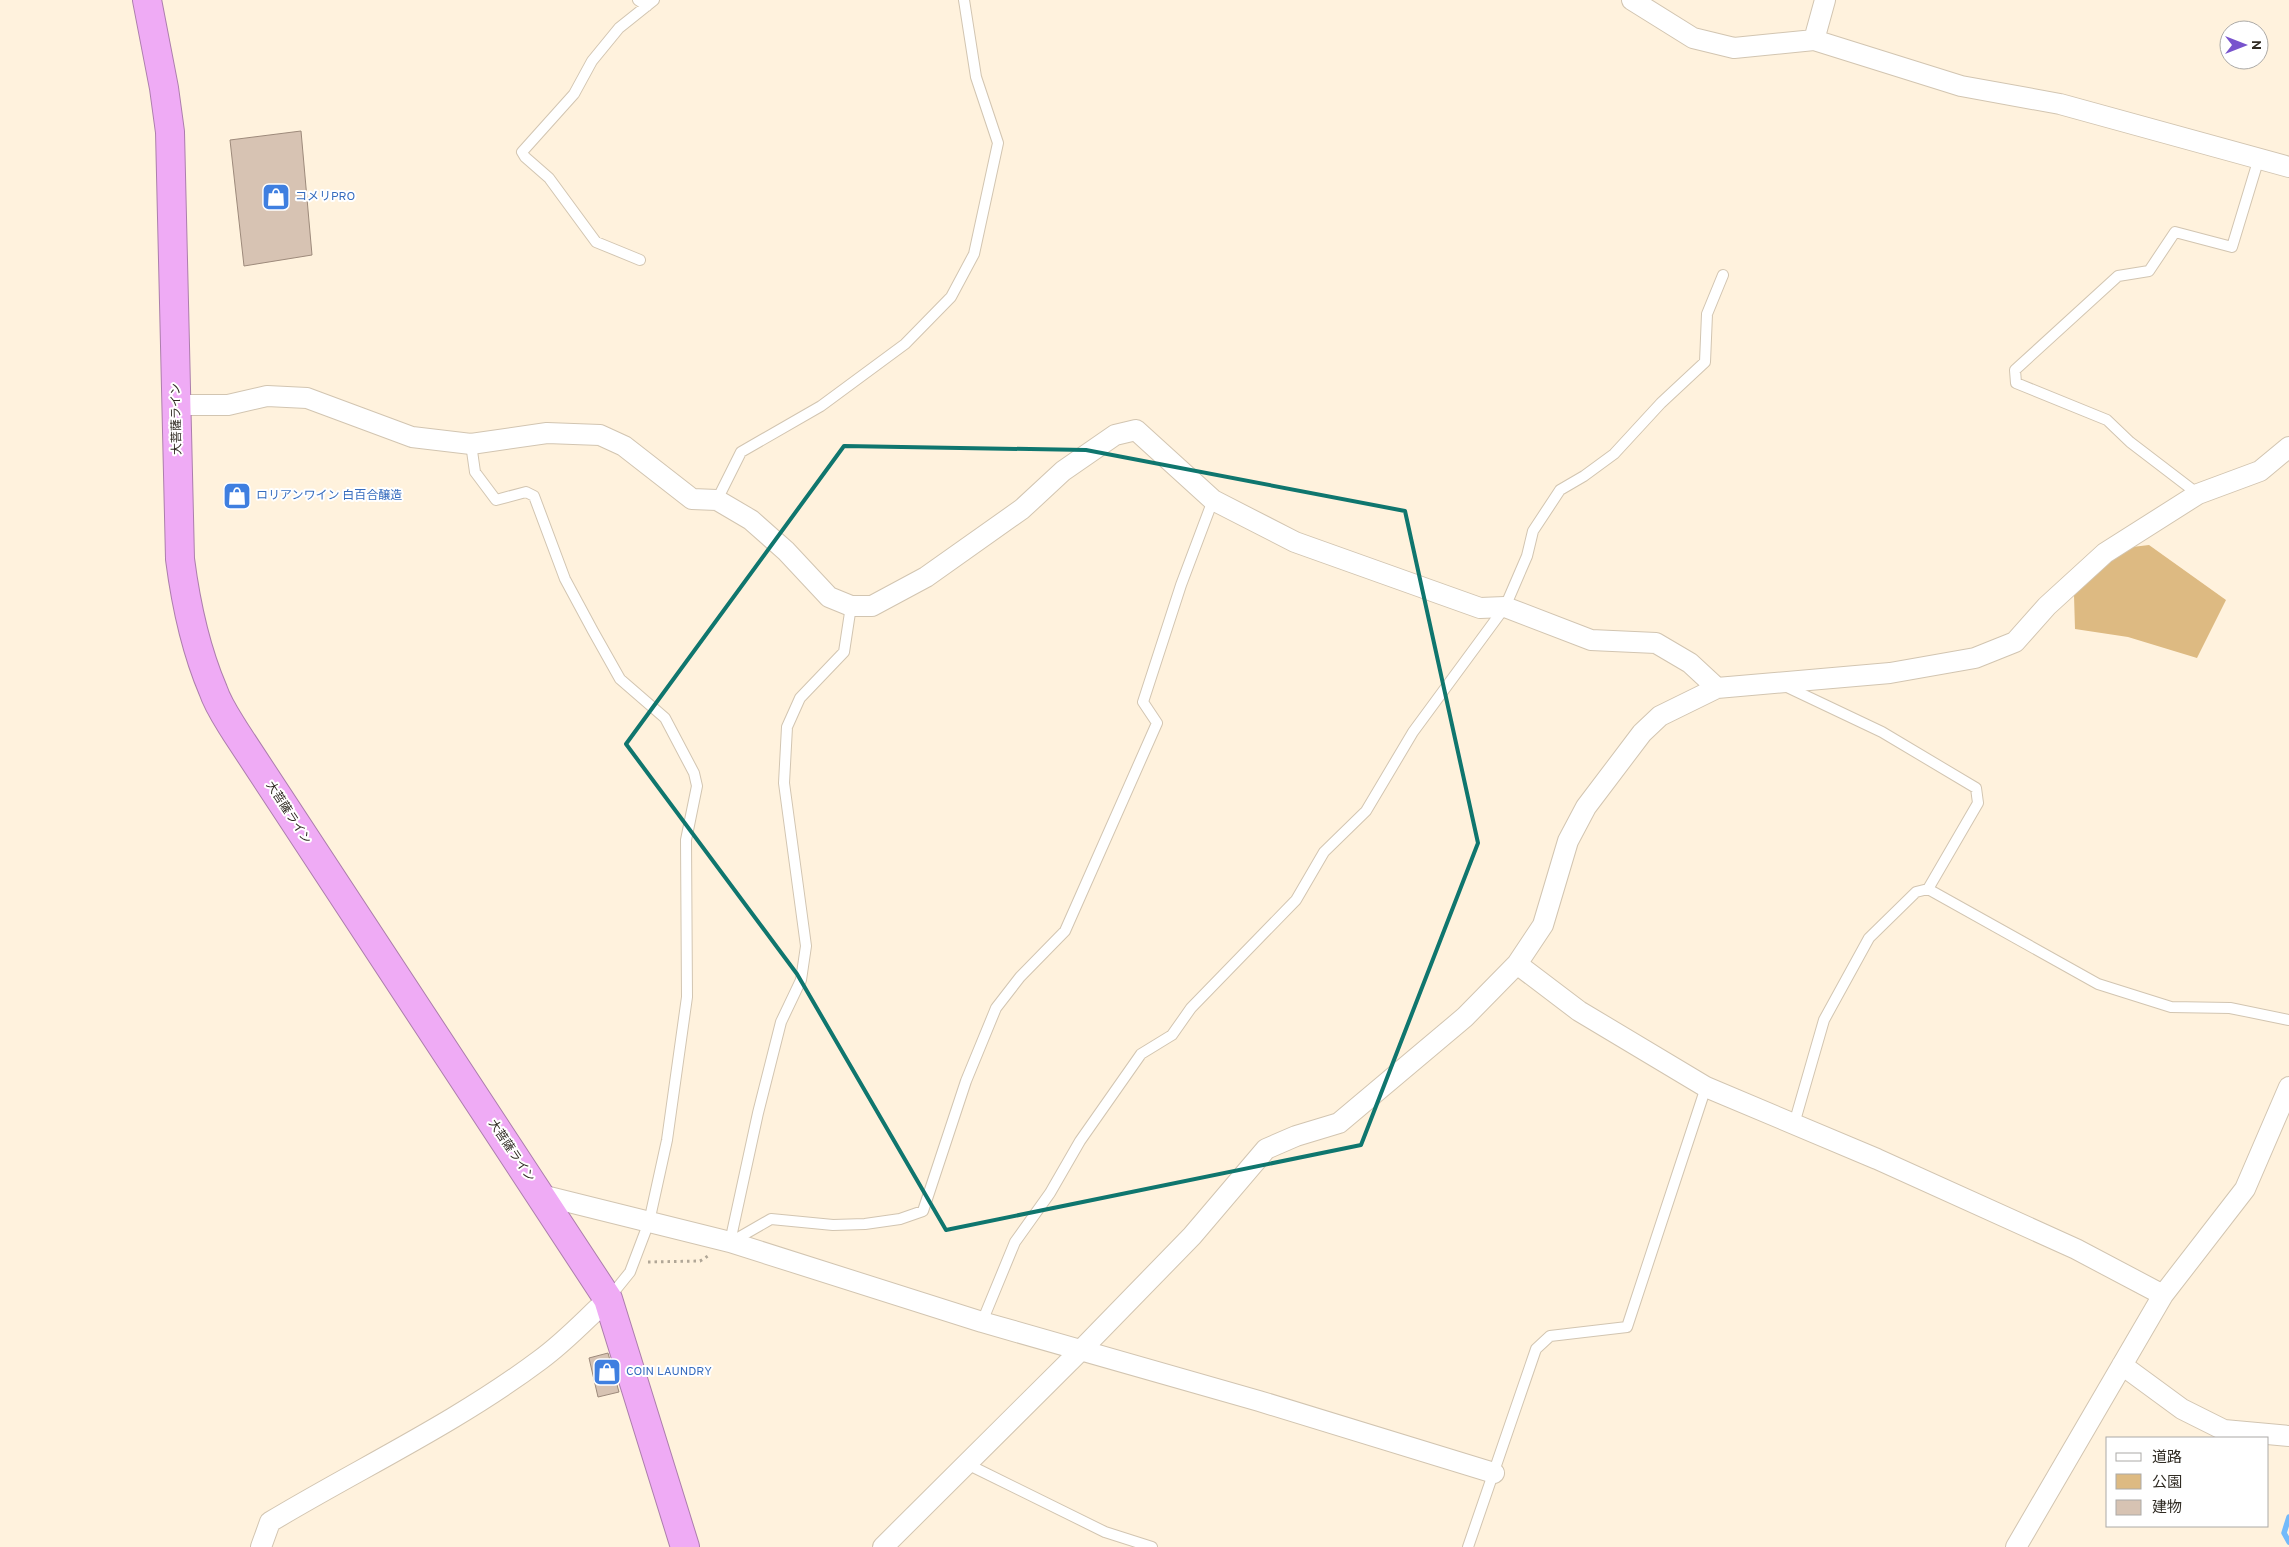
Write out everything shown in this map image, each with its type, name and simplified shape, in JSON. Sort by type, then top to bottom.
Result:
[{"type":"highway","name":"大菩薩ライン","points":[[147,0],[164,88],[170,132],[180,560],[188,611],[200,657],[213,692],[235,731],[354,915],[608,1299],[685,1547]]},
{"type":"street","points":[[1632,0],[1693,38],[1734,48],[1814,40],[1960,86],[2060,104],[2289,167]]},
{"type":"street","points":[[1814,40],[1825,0]]},
{"type":"street","points":[[177,405],[228,405],[267,396],[307,398],[412,437],[471,444],[547,433],[600,435],[624,446],[692,499],[717,500],[758,526],[786,550],[829,597],[851,606],[872,606],[926,577],[1022,509],[1063,471],[1115,435],[1136,430],[1213,500],[1295,542],[1415,587],[1480,608],[1505,607],[1591,640],[1656,643],[1690,663],[1717,688]]},
{"type":"street","points":[[883,1547],[1081,1350],[1192,1236],[1266,1149],[1296,1136],[1339,1123],[1465,1017],[1517,964],[1543,925],[1568,841],[1586,807],[1642,733],[1660,716],[1717,688],[1890,673],[1975,658],[2015,642],[2047,606],[2105,553],[2198,494],[2260,471],[2289,447]]},
{"type":"street","points":[[1517,964],[1579,1011],[1706,1087],[1877,1158],[2076,1249],[2163,1295]]},
{"type":"street","points":[[2016,1547],[2163,1295],[2245,1189],[2289,1087]]},
{"type":"street","points":[[541,1195],[730,1242],[982,1322],[1259,1401],[1494,1473]]},
{"type":"street","points":[[261,1547],[270,1522],[366,1466],[437,1428],[541,1360],[608,1299]]},
{"type":"street","points":[[2122,1365],[2182,1409],[2224,1430],[2289,1436]]},
{"type":"lane","points":[[717,500],[741,452],[821,406],[904,344],[950,297],[974,254],[998,143],[976,77],[964,0]]},
{"type":"lane","points":[[640,260],[596,242],[549,178],[525,157],[522,152],[574,94],[592,61],[619,28],[646,2]]},
{"type":"lane","points":[[2198,494],[2130,442],[2107,420],[2016,383],[2015,370],[2118,276],[2149,270],[2175,232],[2232,247],[2259,158]]},
{"type":"lane","points":[[982,1322],[1015,1242],[1050,1193],[1080,1141],[1141,1054],[1172,1036],[1191,1008],[1296,900],[1324,852],[1366,811],[1413,732],[1505,607],[1527,556],[1533,531],[1560,490],[1584,476],[1614,454],[1661,404],[1705,362],[1706,314],[1723,275]]},
{"type":"lane","points":[[471,444],[475,472],[496,500],[526,492],[534,496],[565,579],[620,679],[665,718],[694,773],[697,786],[686,840],[688,997],[667,1140],[649,1222],[630,1272],[608,1299]]},
{"type":"lane","points":[[730,1242],[771,1219],[796,1223],[865,1224],[900,1219],[923,1211],[966,1081],[996,1008],[1020,977],[1065,931],[1157,722],[1144,702],[1181,585],[1213,500]]},
{"type":"lane","points":[[730,1242],[758,1112],[781,1022],[801,980],[806,946],[784,783],[787,727],[800,698],[844,652],[851,606]]},
{"type":"lane","points":[[1778,682],[1882,732],[1976,788],[1978,804],[1928,889]]},
{"type":"lane","points":[[1794,1124],[1824,1020],[1869,938],[1916,892],[1928,889],[2098,984],[2171,1007],[2230,1008],[2289,1020]]},
{"type":"lane","points":[[1468,1547],[1536,1349],[1550,1336],[1627,1327],[1706,1087]]},
{"type":"lane","points":[[967,1464],[1105,1532],[1152,1547]]},
{"type":"path","points":[[633,1262],[700,1261],[730,1242]]},
{"type":"highlighted area","points":[[844,446],[1086,450],[1405,511],[1478,843],[1361,1145],[946,1230],[797,974],[626,744]]},
{"type":"green space","points":[[2149,545],[2226,600],[2197,658],[2128,637],[2075,629],[2074,595],[2124,548]]},
{"type":"building","points":[[301,131],[312,255],[244,266],[230,140]]},
{"type":"building","points":[[608,1353],[619,1392],[598,1397],[589,1358]]},
{"type":"waterway","points":[[2289,1517],[2284,1533],[2289,1542]]},
{"type":"place","name":"コメリPRO","points":[[276,197]]},
{"type":"place","name":"ロリアンワイン 白百合醸造","points":[[237,496]]},
{"type":"place","name":"COIN LAUNDRY","points":[[607,1372]]}]
